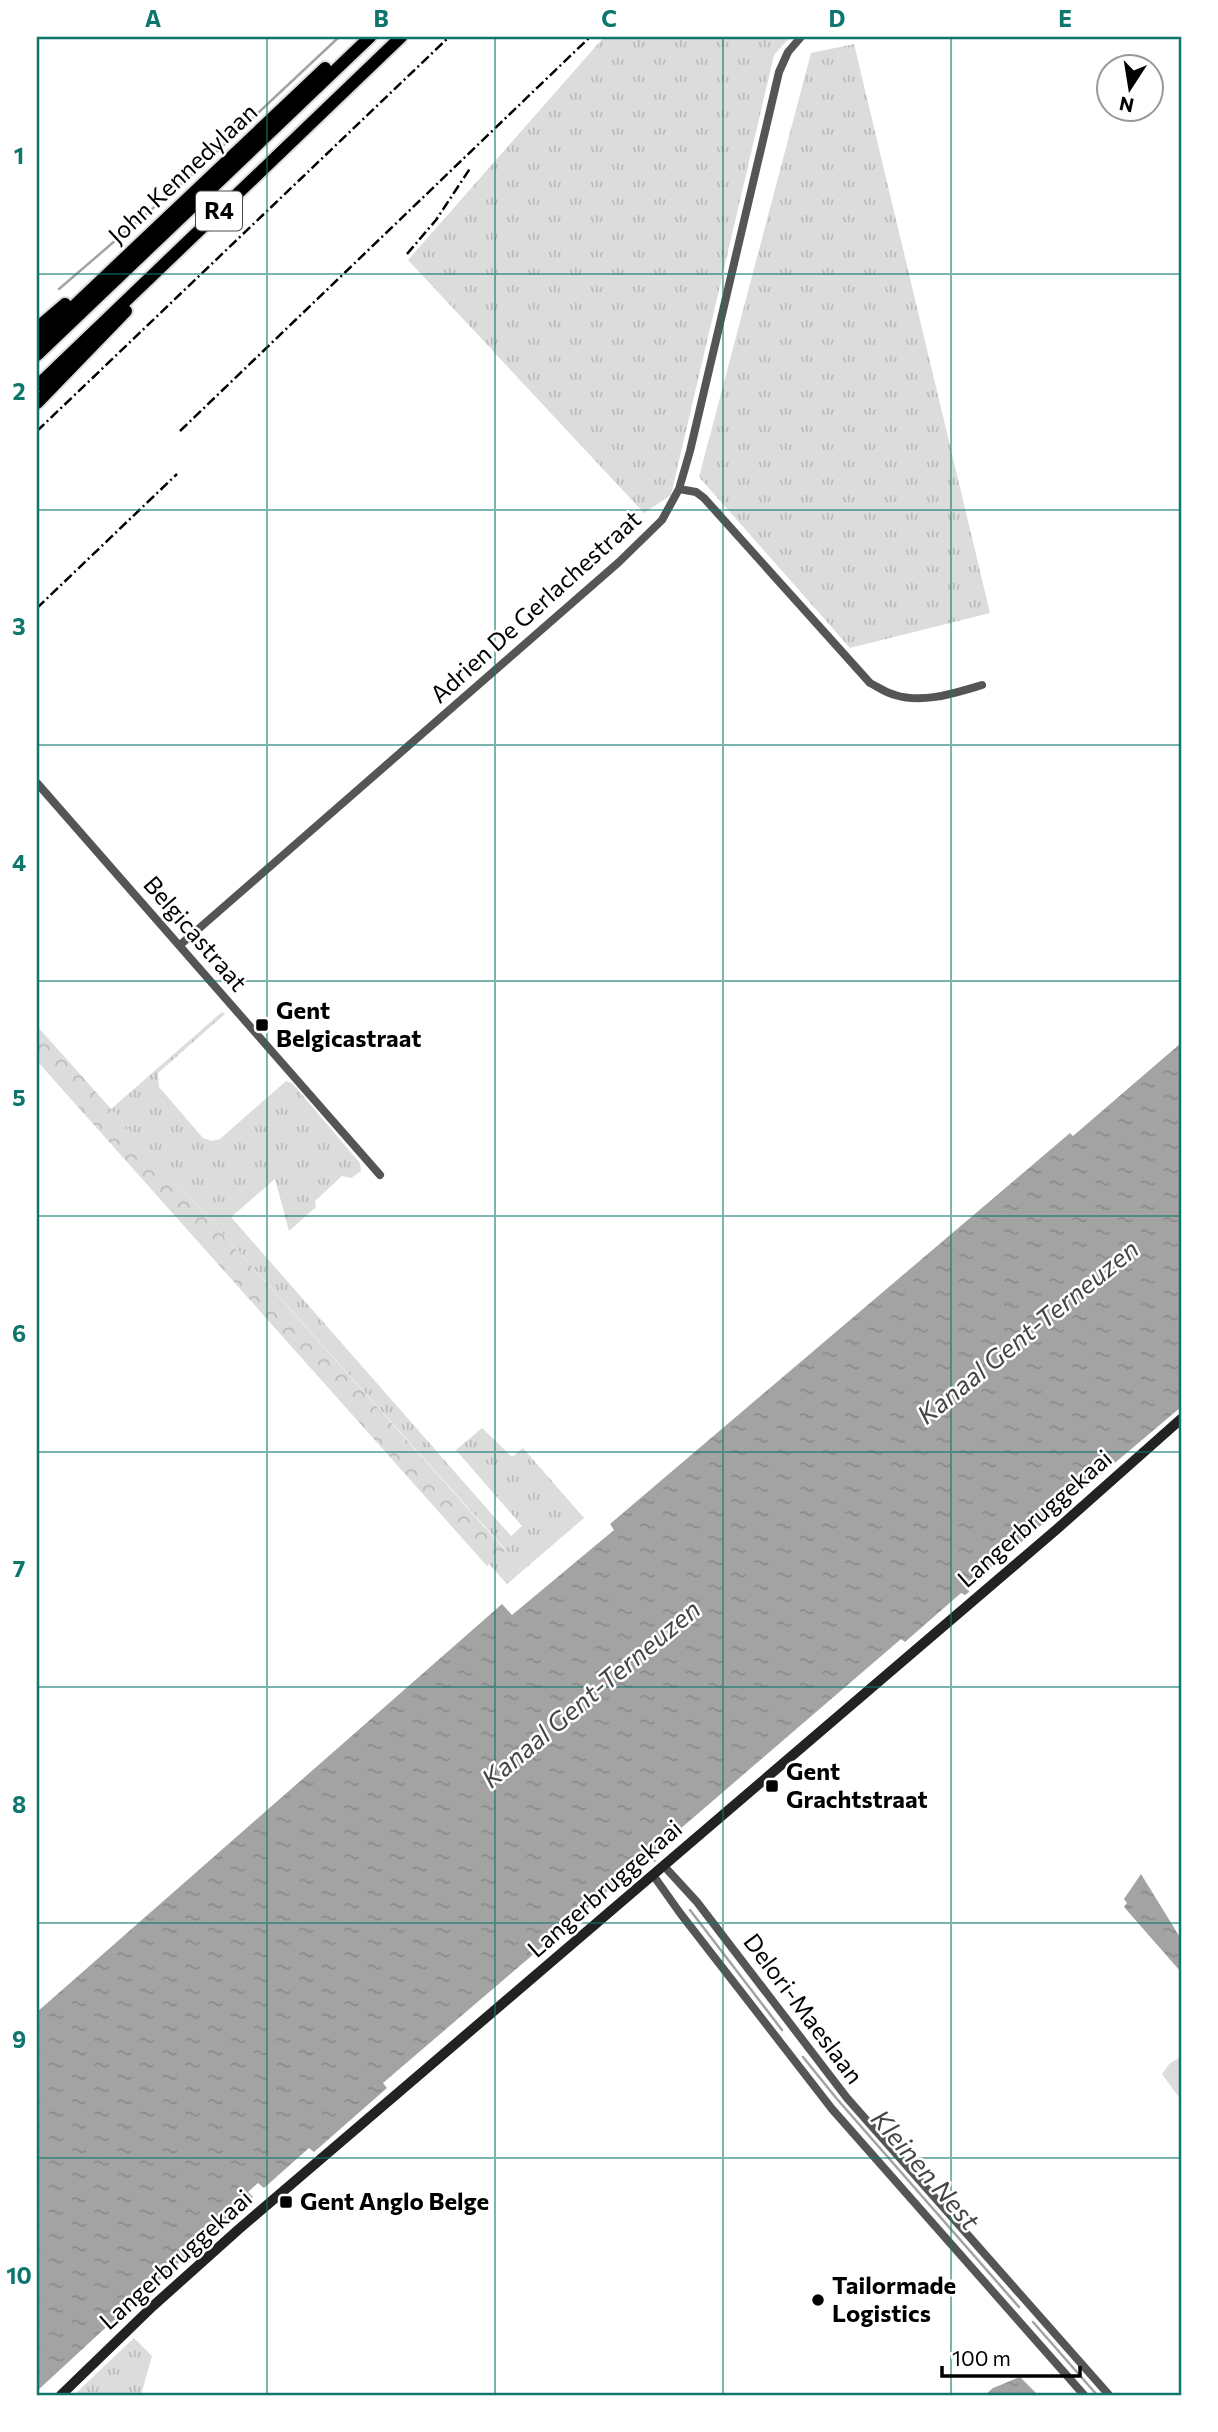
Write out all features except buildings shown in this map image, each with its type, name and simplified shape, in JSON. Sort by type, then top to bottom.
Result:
[{"type":"highway","name":"John Kennedylaan","points":[[37,341],[358,37]]},
{"type":"highway","name":"John Kennedylaan","points":[[37,355],[370,37]]},
{"type":"highway","name":"John Kennedylaan","points":[[37,386],[401,37]]},
{"type":"highway","points":[[37,328],[223,165]]},
{"type":"highway","name":"R4","points":[[37,404],[129,308],[179,250]]},
{"type":"main road","name":"Langerbruggekaai","points":[[61,2395],[153,2306],[229,2238],[1057,1529],[1181,1419]]},
{"type":"street","name":"Adrien De Gerlachestraat","points":[[180,945],[630,552],[662,520],[679,489],[690,452],[779,72],[788,52],[801,37]]},
{"type":"street","points":[[679,489],[696,492],[704,498],[870,683],[895,695],[915,698],[982,685]]},
{"type":"street","name":"Belgicastraat","points":[[37,783],[380,1175]]},
{"type":"street","name":"Delori-Maeslaan","points":[[664,1866],[697,1902],[847,2098],[1109,2395]]},
{"type":"street","name":"Delori-Maeslaan","points":[[653,1875],[832,2109],[1084,2395]]},
{"type":"green space","points":[[604,37],[790,37],[774,55],[671,495],[644,513],[408,260]]},
{"type":"green space","points":[[854,44],[990,613],[850,648],[699,477],[811,53]]},
{"type":"green space","points":[[222,1012],[225,1014],[158,1073],[159,1087],[203,1138],[212,1141],[220,1139],[286,1081],[292,1083],[360,1163],[361,1171],[351,1178],[342,1176],[315,1201],[316,1207],[289,1231],[275,1179],[231,1217],[511,1536],[522,1526],[456,1450],[482,1428],[512,1457],[523,1448],[584,1518],[507,1584],[489,1564],[505,1549],[111,1109]]},
{"type":"green space","points":[[37,1026],[505,1550],[487,1566],[37,1061]]},
{"type":"green space","points":[[1181,2057],[1181,2100],[1162,2074],[1170,2063]]},
{"type":"green space","points":[[134,2338],[152,2356],[141,2395],[78,2395],[77,2392]]},
{"type":"water","name":"Kanaal Gent-Terneuzen","points":[[1181,1043],[1181,1407],[968,1587],[969,1592],[965,1595],[961,1593],[905,1642],[901,1639],[651,1854],[656,1861],[648,1856],[383,2083],[387,2088],[314,2152],[309,2148],[264,2188],[258,2183],[248,2192],[253,2197],[37,2391],[37,2012],[502,1604],[512,1615],[614,1530],[610,1524],[1070,1133],[1073,1136]]},
{"type":"water","points":[[1141,1874],[1181,1939],[1181,1972],[1124,1907],[1127,1903],[1124,1899]]},
{"type":"water","points":[[1020,2377],[1038,2395],[985,2395],[993,2388]]},
{"type":"waterway","points":[[59,289],[195,172],[339,37]]},
{"type":"waterway","name":"Kleinen Nest","points":[[690,1910],[782,2030]]},
{"type":"waterway","name":"Kleinen Nest","points":[[803,2057],[1019,2307]]},
{"type":"waterway","name":"Kleinen Nest","points":[[1033,2322],[1097,2395]]},
{"type":"railway","points":[[37,431],[449,37]]},
{"type":"railway","points":[[180,431],[590,37]]},
{"type":"railway","points":[[407,254],[436,220],[471,167]]},
{"type":"railway","points":[[37,608],[177,474]]},
{"type":"place","name":"Gent Belgicastraat","points":[[262,1025]]},
{"type":"place","name":"Gent Grachtstraat","points":[[772,1786]]},
{"type":"place","name":"Gent Anglo Belge","points":[[286,2202]]},
{"type":"place","name":"Tailormade Logistics","points":[[818,2300]]}]
